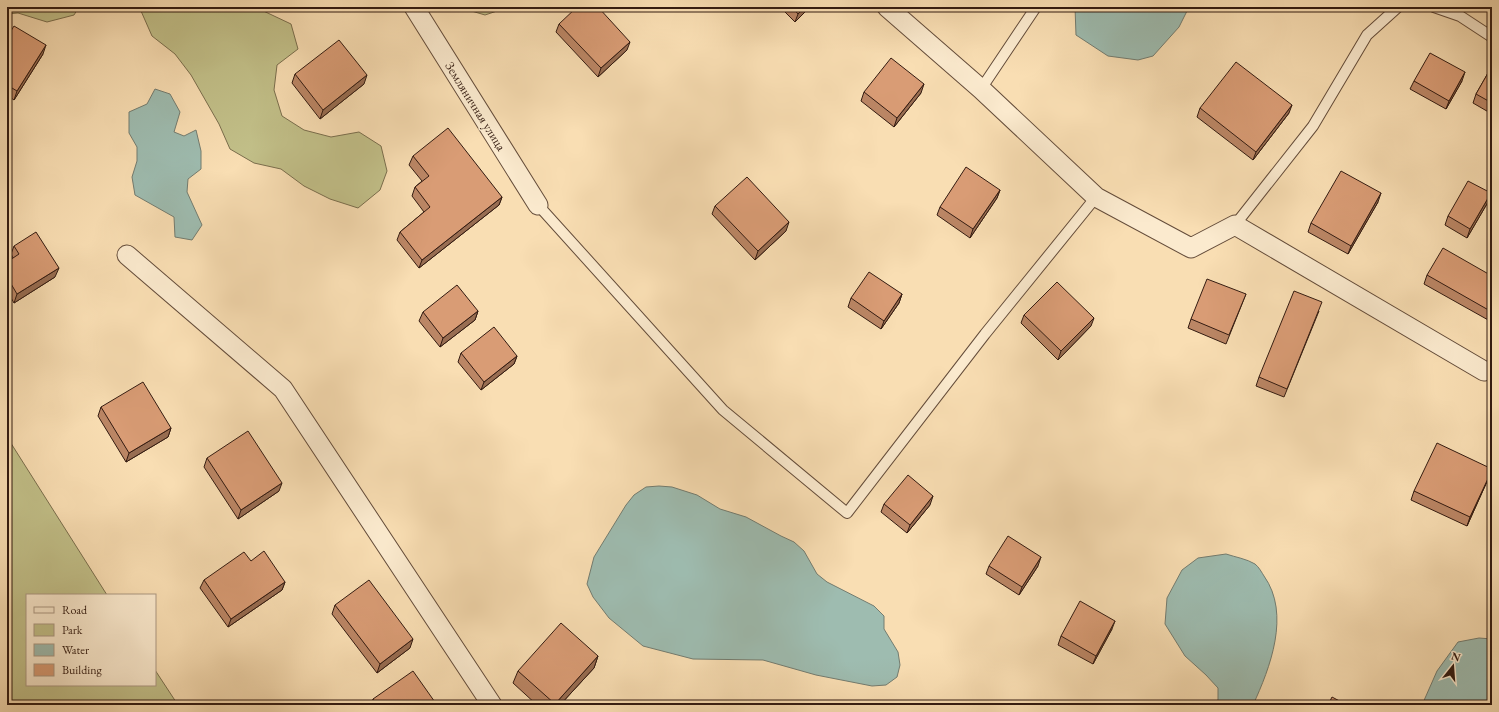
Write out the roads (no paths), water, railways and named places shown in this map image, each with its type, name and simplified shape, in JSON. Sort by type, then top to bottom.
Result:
[{"type":"street","name":"Земляничная улица","points":[[414,7],[538,205]]},
{"type":"street","points":[[887,7],[981,89],[1096,197],[1191,248],[1235,225],[1484,371]]},
{"type":"street","points":[[127,254],[283,389],[492,705]]},
{"type":"lane","points":[[981,89],[1036,7]]},
{"type":"lane","points":[[1235,225],[1313,126],[1367,35],[1398,7]]},
{"type":"lane","points":[[1434,7],[1460,16],[1492,37]]},
{"type":"lane","points":[[538,205],[723,410],[847,513],[985,334],[1096,197]]},
{"type":"water","points":[[1075,7],[1189,7],[1179,27],[1153,56],[1138,60],[1108,56],[1076,35]]},
{"type":"water","points":[[155,89],[170,94],[180,112],[174,132],[184,136],[196,130],[201,151],[201,169],[188,179],[187,192],[202,225],[192,240],[175,237],[174,217],[135,195],[132,177],[137,161],[137,147],[129,133],[129,112],[147,104]]},
{"type":"water","points":[[646,487],[672,487],[697,495],[720,509],[746,517],[794,542],[804,551],[817,574],[827,582],[874,606],[884,616],[884,629],[898,652],[900,665],[897,677],[886,685],[872,686],[816,675],[763,660],[693,659],[643,646],[609,618],[593,597],[587,584],[594,557],[626,505],[634,495]]},
{"type":"water","points":[[1226,554],[1248,561],[1255,564],[1259,568],[1272,591],[1276,607],[1277,624],[1275,641],[1266,675],[1253,705],[1209,705],[1218,700],[1218,688],[1185,656],[1165,624],[1167,598],[1182,570],[1198,558]]},
{"type":"water","points":[[1479,638],[1492,639],[1492,705],[1422,705],[1437,671],[1458,642]]}]
